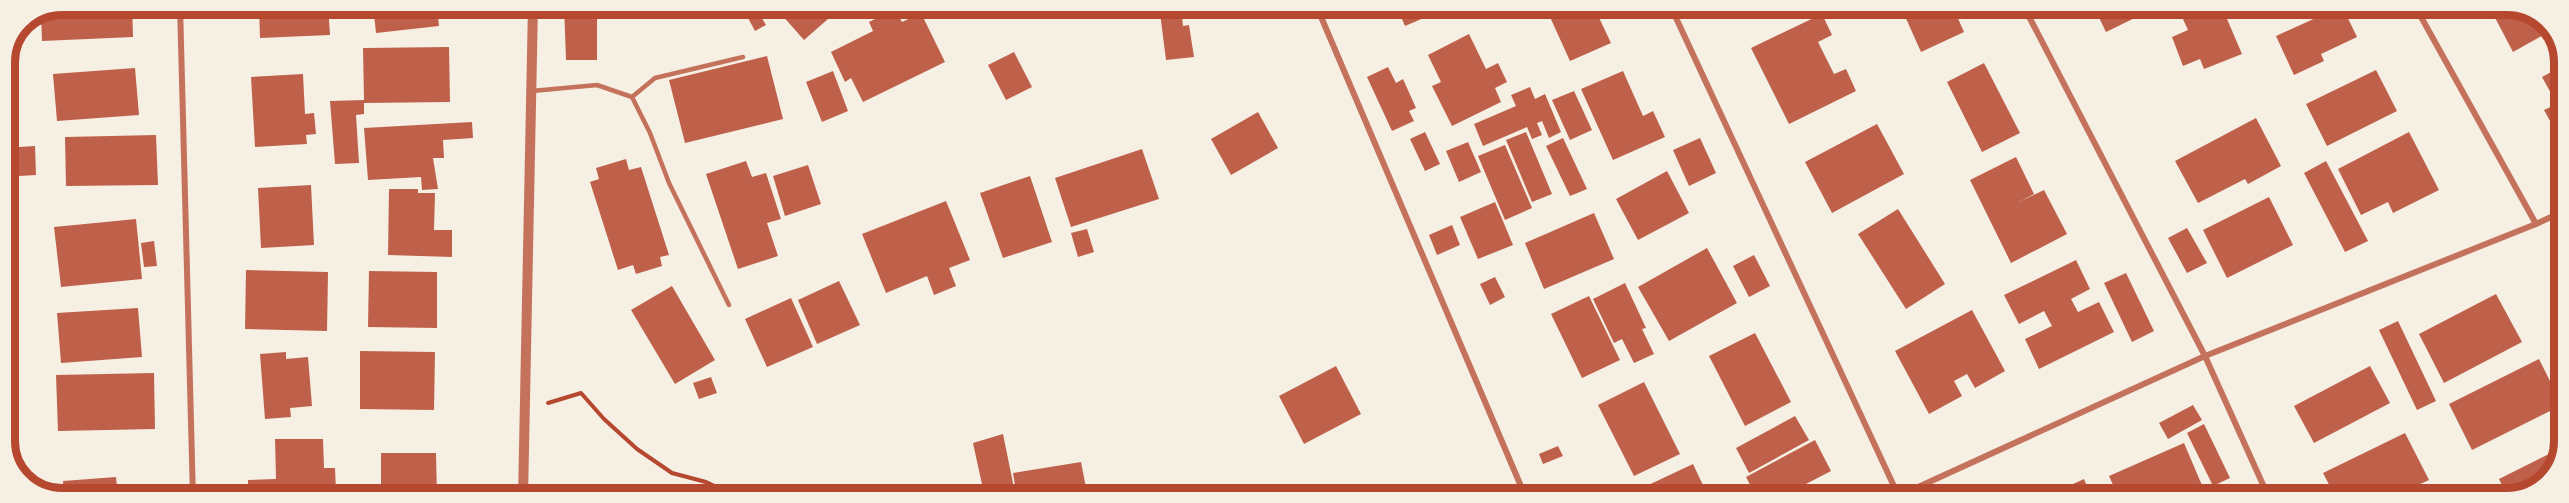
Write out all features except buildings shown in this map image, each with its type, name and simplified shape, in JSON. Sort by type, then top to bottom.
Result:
[{"type":"street","points":[[180,15],[193,488]]},
{"type":"street","points":[[523,488],[534,15]]},
{"type":"street","points":[[1320,15],[1522,488]]},
{"type":"street","points":[[1675,15],[1892,488]]},
{"type":"street","points":[[2028,15],[2205,356],[2264,488]]},
{"type":"street","points":[[2420,15],[2536,225]]},
{"type":"street","points":[[1919,488],[2205,356],[2554,216]]},
{"type":"lane","points":[[632,97],[655,78],[742,57]]},
{"type":"lane","points":[[532,91],[597,85],[632,97],[650,133],[669,183],[729,305]]},
{"type":"path","points":[[525,411],[581,393],[603,419],[637,449],[672,473],[706,482],[719,488]]}]
